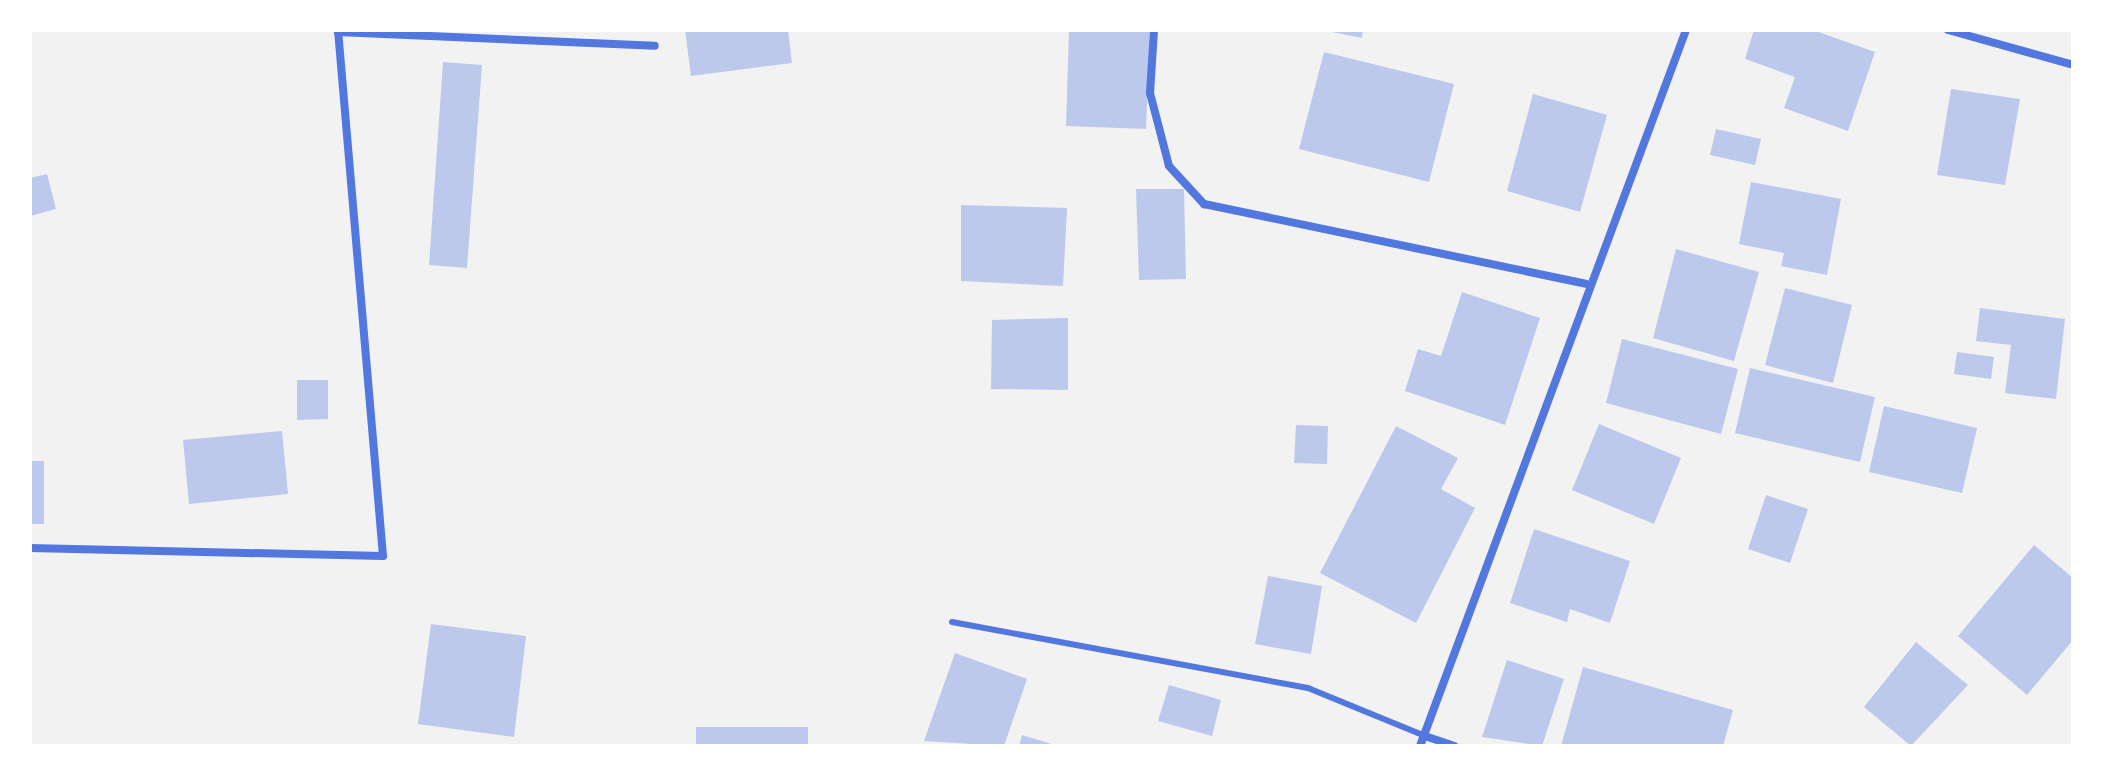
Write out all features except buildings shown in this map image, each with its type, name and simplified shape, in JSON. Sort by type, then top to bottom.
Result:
[{"type":"street","points":[[1154,30],[1150,93],[1169,166],[1204,204],[1586,284]]},
{"type":"street","points":[[1420,746],[1586,284],[1686,30]]},
{"type":"street","points":[[1948,30],[2073,65]]},
{"type":"street","points":[[30,548],[383,556],[338,31],[655,46]]},
{"type":"street","points":[[1425,736],[1454,746]]},
{"type":"lane","points":[[952,622],[1308,688],[1425,736]]}]
